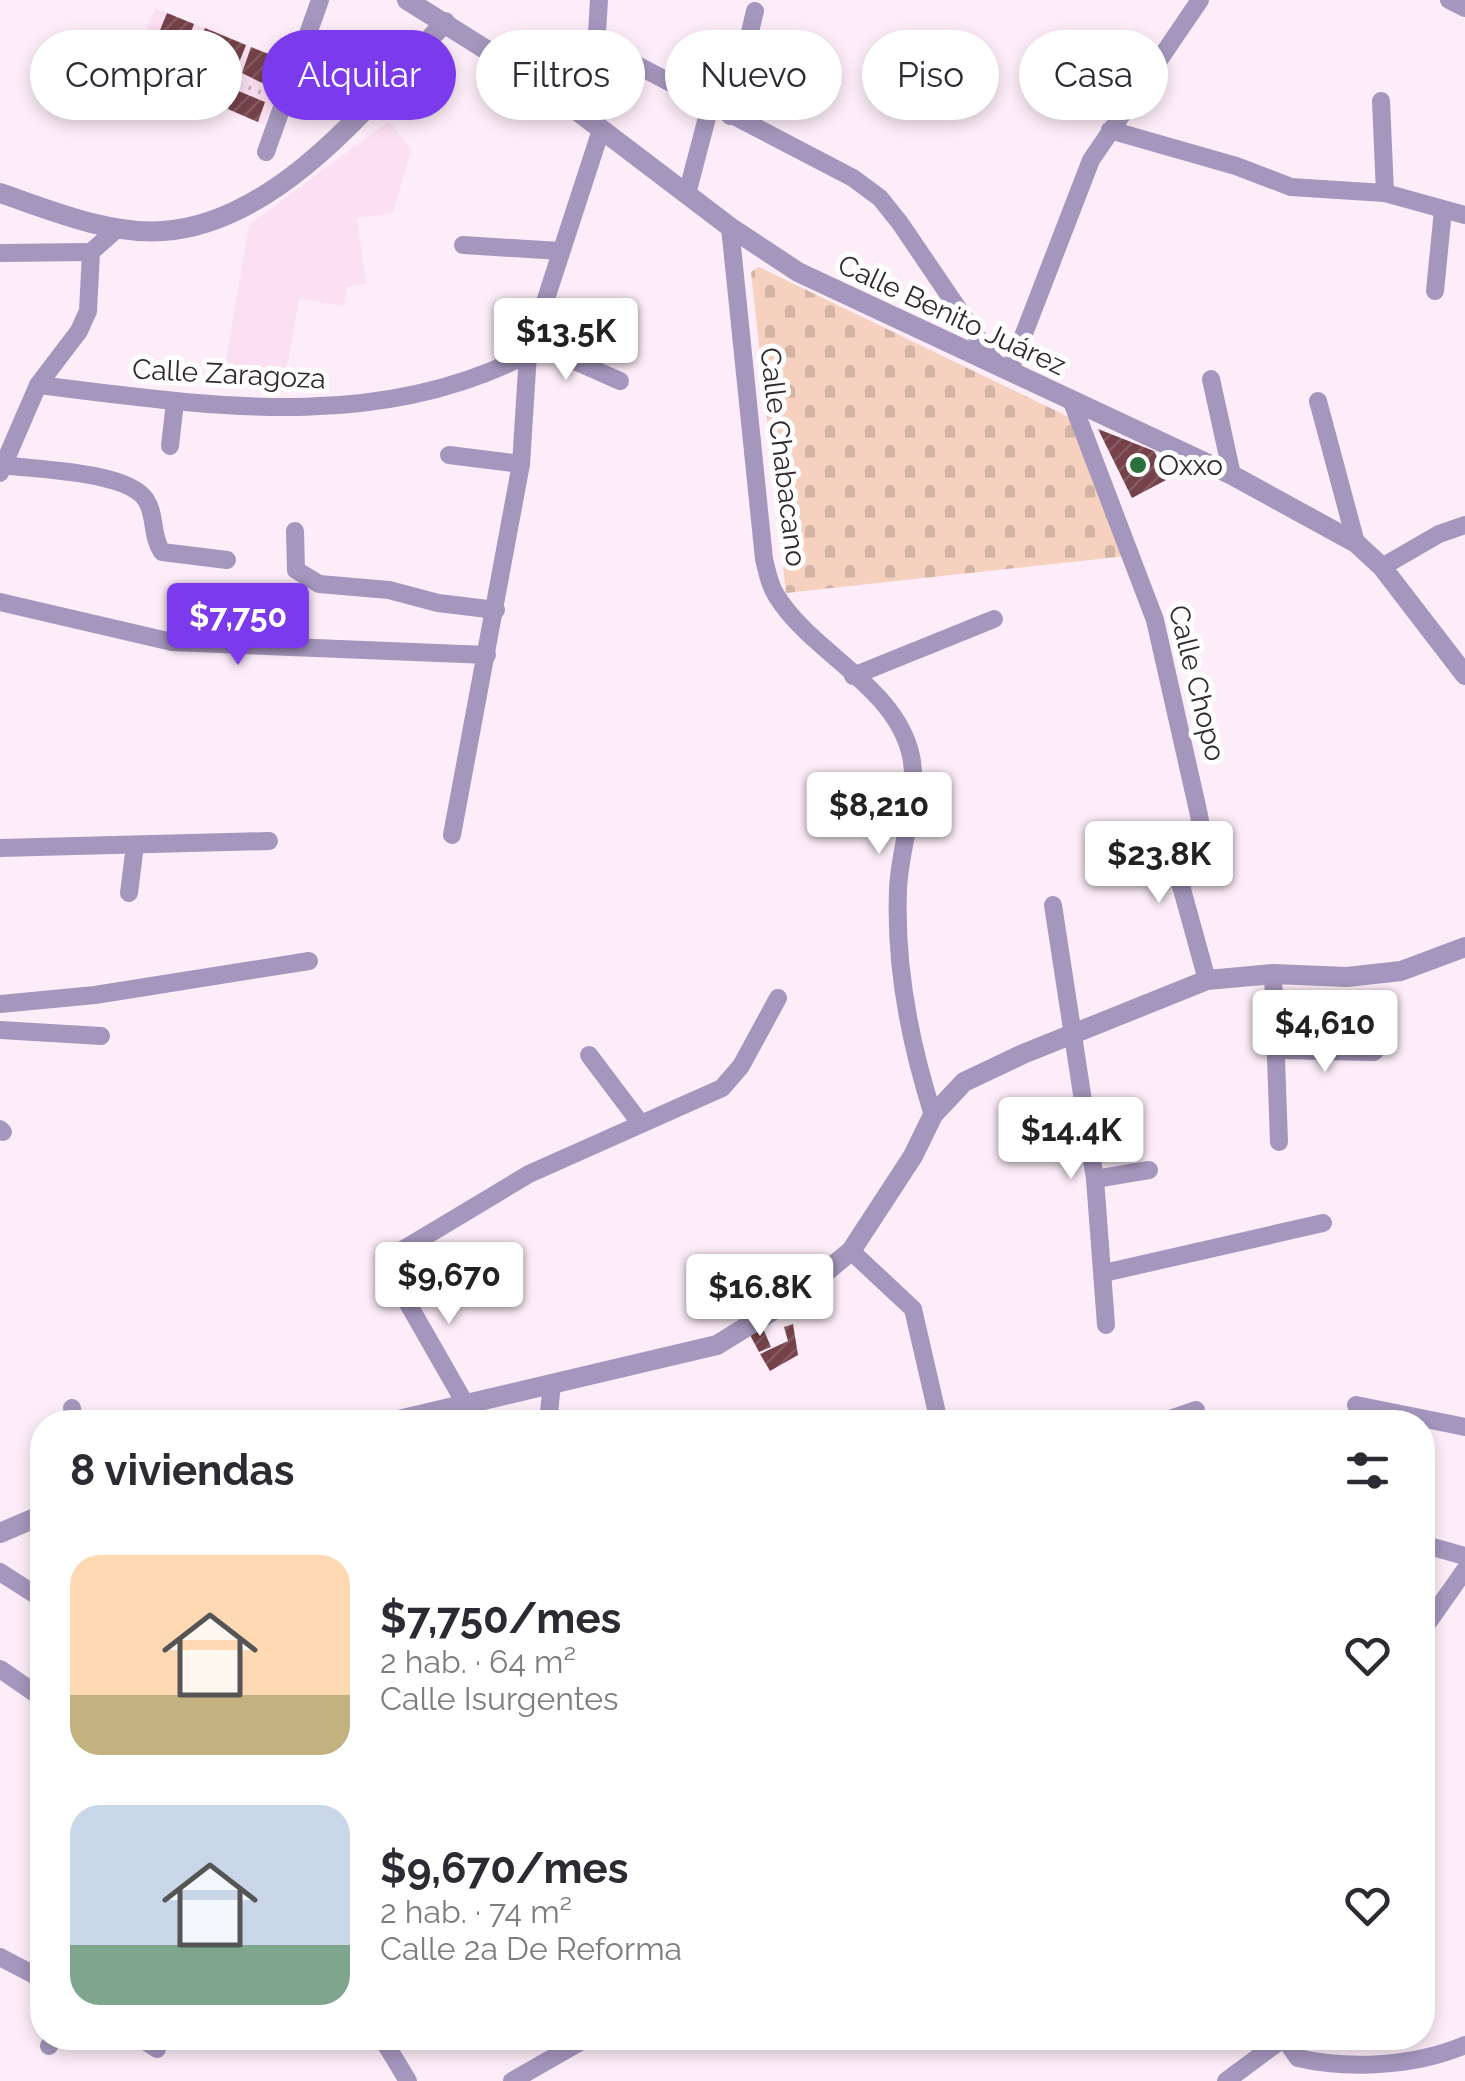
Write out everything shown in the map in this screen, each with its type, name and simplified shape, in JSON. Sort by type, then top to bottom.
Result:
[{"type":"street","points":[[309,30],[320,0]]},
{"type":"street","name":"Calle Benito Juárez","points":[[408,0],[602,130],[730,228],[798,272],[1232,475],[1356,542],[1382,567],[1465,676]]},
{"type":"street","points":[[599,0],[597,34],[606,49],[665,81]]},
{"type":"street","points":[[1450,0],[1465,8]]},
{"type":"street","points":[[1002,366],[1070,207],[1110,130],[1194,2]]},
{"type":"street","points":[[750,30],[755,11]]},
{"type":"street","points":[[0,193],[118,228],[163,232],[214,221],[301,169],[364,111],[445,22]]},
{"type":"street","points":[[1381,101],[1385,192]]},
{"type":"street","points":[[266,152],[278,120]]},
{"type":"street","points":[[687,194],[706,120]]},
{"type":"street","points":[[738,120],[853,178],[880,198],[1002,366]]},
{"type":"street","points":[[452,836],[521,464],[530,348],[602,130]]},
{"type":"street","points":[[1110,130],[1236,166],[1291,187],[1385,192],[1465,215]]},
{"type":"street","points":[[1435,291],[1443,210]]},
{"type":"street","points":[[0,254],[91,252],[118,228]]},
{"type":"street","name":"Calle Chabacano","points":[[730,228],[764,559],[773,591],[790,616],[887,710],[904,735],[911,757],[914,786],[898,890],[902,980],[910,1031],[934,1115]]},
{"type":"street","points":[[463,245],[560,252]]},
{"type":"street","points":[[91,252],[88,311],[79,331],[38,386],[1,469],[126,482],[148,502],[156,543],[162,552],[227,560]]},
{"type":"street","points":[[530,348],[620,381]]},
{"type":"street","name":"Calle Zaragoza","points":[[38,386],[174,402],[333,409],[434,392],[490,374],[530,348]]},
{"type":"street","points":[[1211,379],[1232,475]]},
{"type":"street","points":[[170,446],[174,402]]},
{"type":"street","name":"Calle Chopo","points":[[1072,402],[1156,620],[1200,815],[1202,834],[1180,882],[1182,902],[1207,980]]},
{"type":"street","points":[[1318,402],[1356,542]]},
{"type":"street","points":[[449,455],[521,464]]},
{"type":"street","points":[[1382,567],[1439,534],[1465,525]]},
{"type":"street","points":[[295,531],[296,570],[319,584],[389,590],[438,603],[496,610]]},
{"type":"street","points":[[0,602],[172,642],[487,656]]},
{"type":"street","points":[[854,676],[994,619]]},
{"type":"street","points":[[0,848],[270,841]]},
{"type":"street","points":[[129,893],[136,845]]},
{"type":"street","points":[[1053,906],[1095,1179],[1106,1325]]},
{"type":"street","points":[[459,1410],[717,1345],[795,1297],[850,1251],[914,1156],[934,1115],[964,1082],[1207,980],[1402,971],[1465,947]]},
{"type":"street","points":[[0,1004],[95,994],[309,961]]},
{"type":"street","points":[[1272,974],[1279,1142]]},
{"type":"street","points":[[451,1410],[390,1272],[389,1258],[529,1174],[709,1096],[732,1080],[778,998]]},
{"type":"street","points":[[0,1030],[101,1036]]},
{"type":"street","points":[[1276,1050],[1374,1052]]},
{"type":"street","points":[[589,1056],[642,1124]]},
{"type":"street","points":[[1095,1179],[1149,1170]]},
{"type":"street","points":[[1104,1273],[1324,1222]]},
{"type":"street","points":[[850,1251],[913,1310],[936,1410]]},
{"type":"street","points":[[549,1410],[552,1384]]},
{"type":"street","points":[[1356,1406],[1377,1410]]},
{"type":"street","points":[[1435,1421],[1465,1427]]},
{"type":"street","points":[[0,1533],[30,1520]]},
{"type":"street","points":[[1435,1548],[1465,1556]]},
{"type":"street","points":[[0,1572],[30,1591]]},
{"type":"street","points":[[1435,1613],[1462,1575]]},
{"type":"street","points":[[0,1669],[30,1690]]},
{"type":"street","points":[[0,1957],[30,1973]]},
{"type":"street","points":[[1292,2050],[1298,2058],[1330,2066],[1416,2062],[1465,2045]]},
{"type":"street","points":[[389,2050],[408,2081]]},
{"type":"street","points":[[519,2079],[567,2050]]},
{"type":"street","points":[[1226,2081],[1268,2050]]},
{"type":"shaded area","points":[[155,8],[210,30],[146,30]]},
{"type":"shaded area","points":[[242,43],[262,51],[264,125],[242,116]]},
{"type":"shaded area","points":[[389,121],[411,150],[393,213],[357,218],[366,284],[347,287],[344,306],[299,299],[283,389],[223,379],[249,225]]},
{"type":"green space","points":[[759,267],[1073,419],[1127,556],[786,593],[751,272]]},
{"type":"building","points":[[167,13],[194,24],[192,30],[160,30]]},
{"type":"building","points":[[251,47],[262,51],[262,83],[242,73]]},
{"type":"building","points":[[242,92],[262,101],[258,122],[242,115]]},
{"type":"building","name":"Oxxo","points":[[1098,429],[1154,451],[1168,479],[1132,498]]},
{"type":"building","points":[[793,1324],[798,1355],[770,1371],[760,1354],[788,1341],[784,1327]]},
{"type":"building","points":[[762,1326],[771,1347],[759,1352],[749,1333]]},
{"type":"place","name":"Oxxo","points":[[1138,465]]}]
